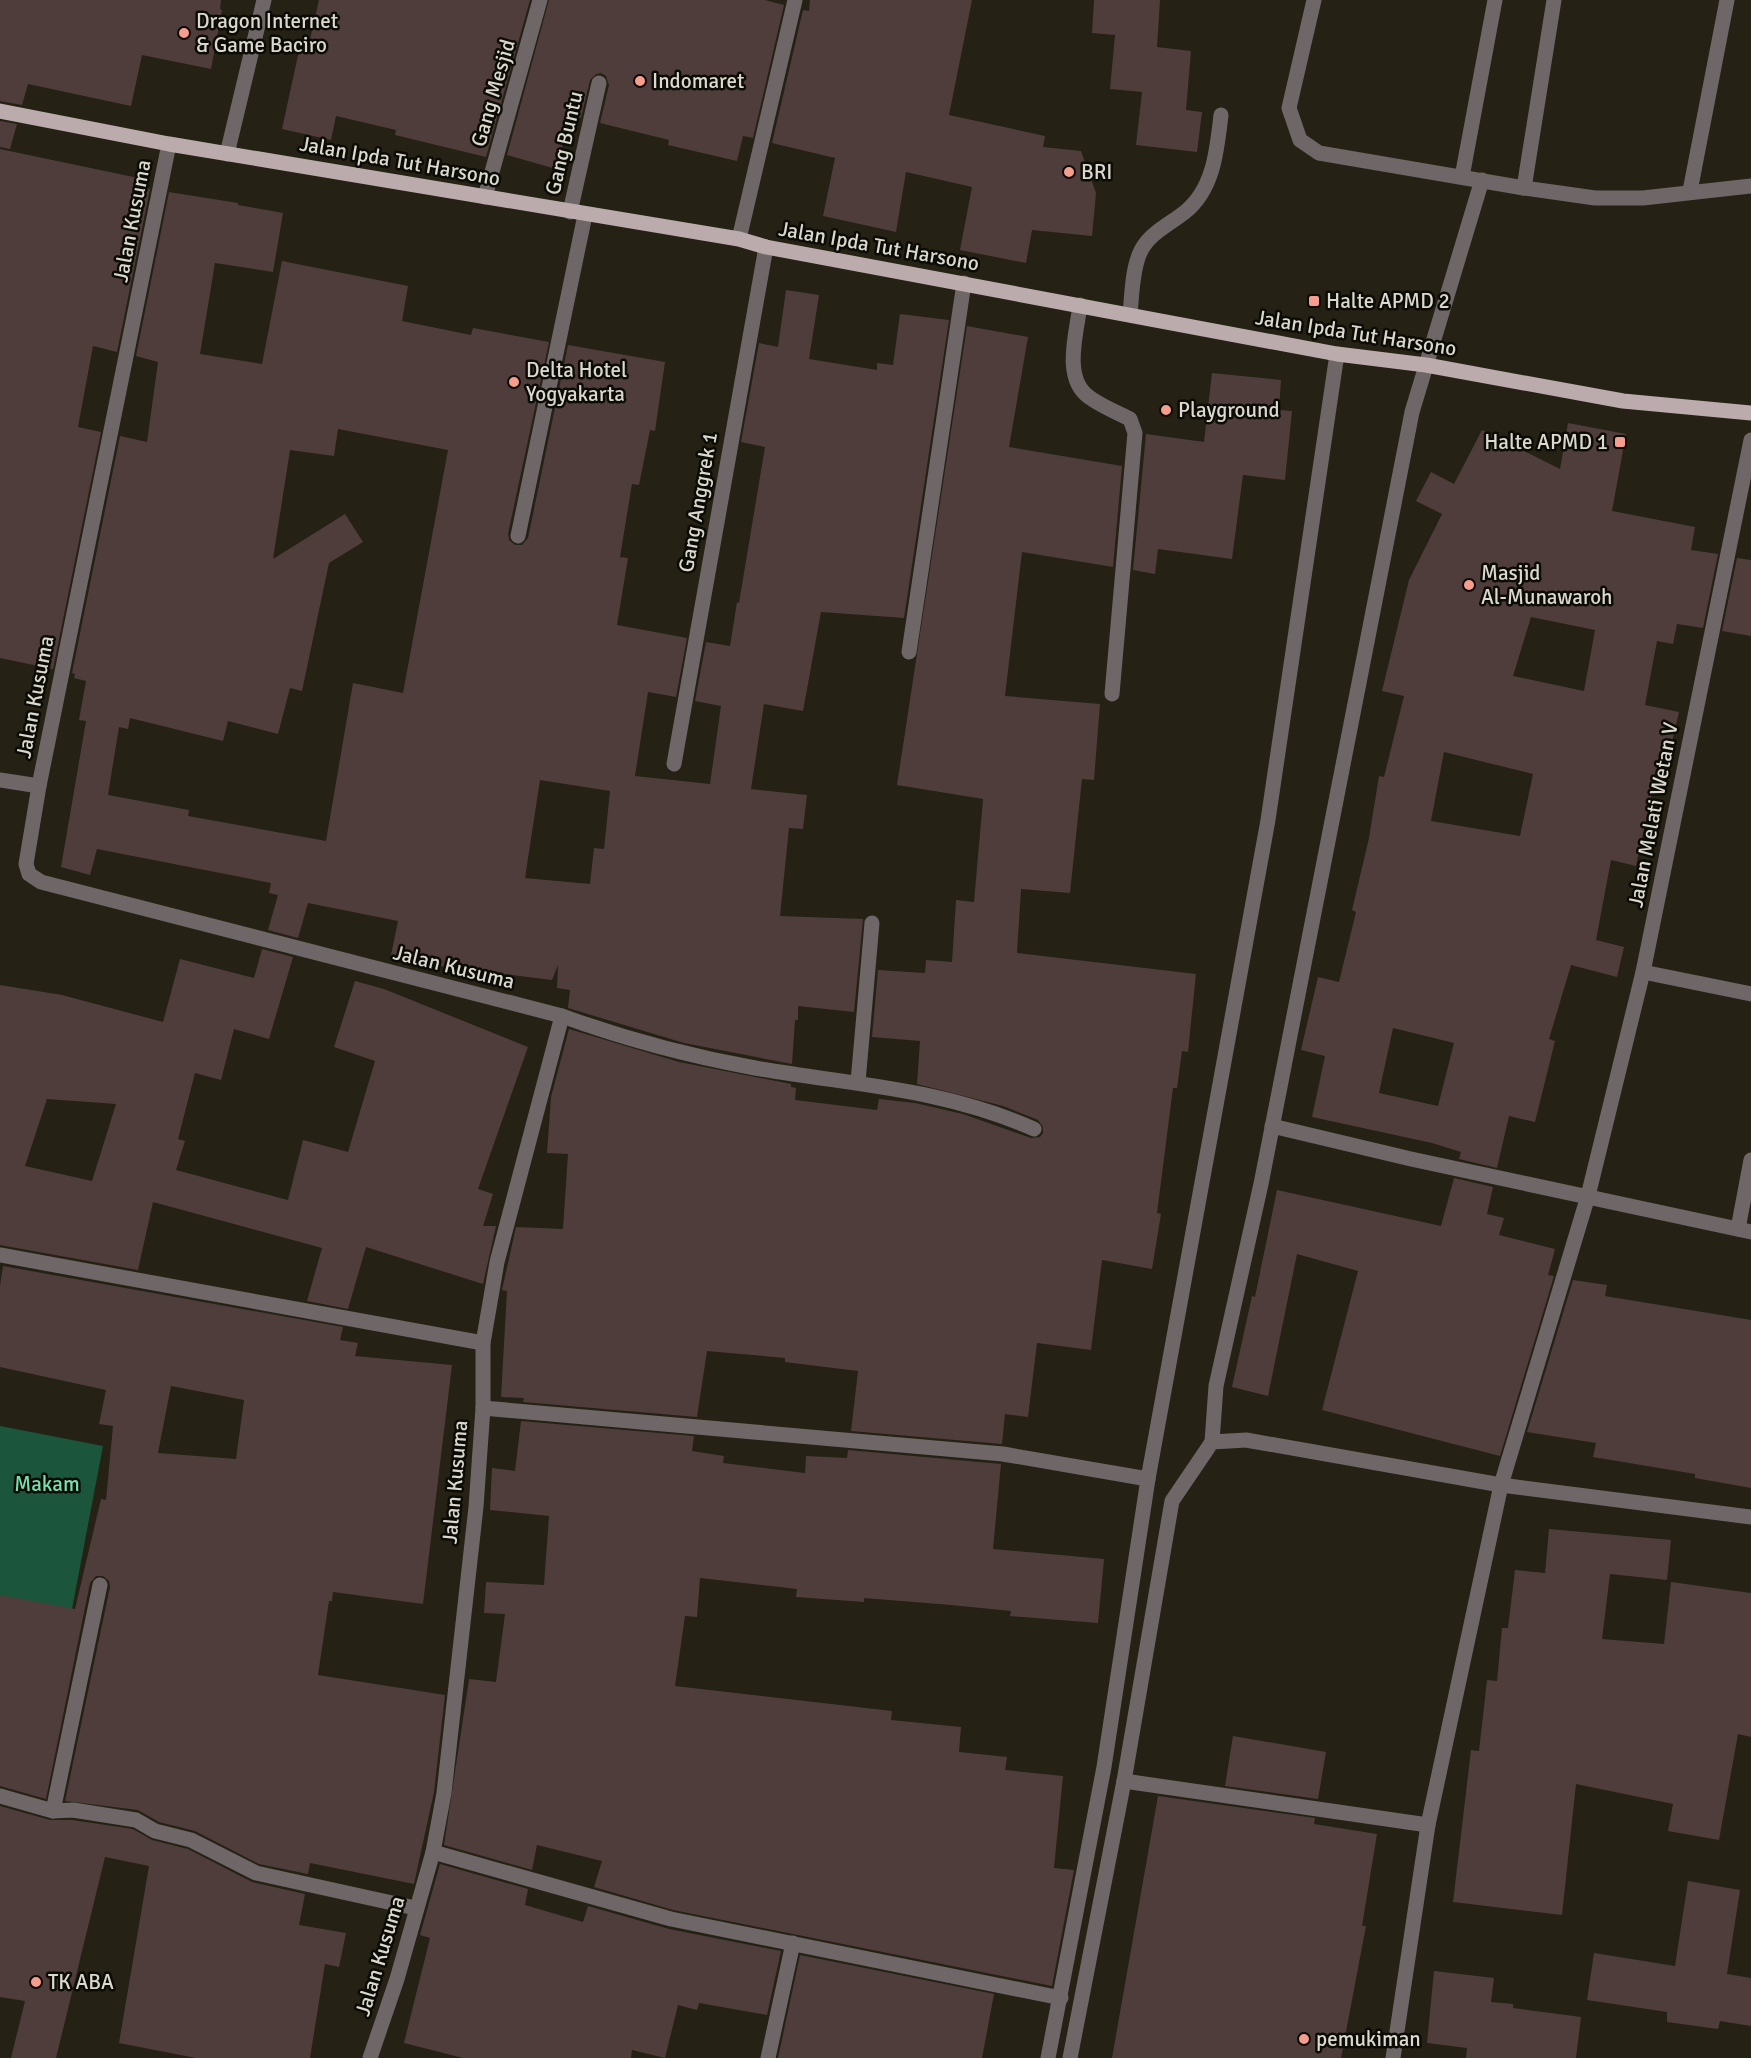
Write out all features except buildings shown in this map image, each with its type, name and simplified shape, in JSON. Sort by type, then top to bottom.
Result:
[{"type":"main road","name":"Jalan Ipda Tut Harsono","points":[[0,111],[169,144],[577,214],[740,239],[765,247],[1337,354],[1426,365],[1623,402],[1751,413]]},
{"type":"street","points":[[227,154],[264,0]]},
{"type":"street","name":"Gang Mesjid","points":[[485,197],[540,0]]},
{"type":"street","points":[[740,239],[795,0]]},
{"type":"street","points":[[1314,0],[1289,108],[1300,140],[1319,153],[1595,198],[1643,198],[1751,186]]},
{"type":"street","points":[[1462,177],[1495,0]]},
{"type":"street","points":[[1524,188],[1554,0]]},
{"type":"street","points":[[1690,191],[1727,0]]},
{"type":"street","name":"Gang Buntu","points":[[518,536],[599,83]]},
{"type":"street","points":[[1130,314],[1139,255],[1146,243],[1162,228],[1187,211],[1208,181],[1216,159],[1221,116]]},
{"type":"street","name":"Jalan Kusuma","points":[[169,144],[39,786],[26,864],[29,874],[40,882],[562,1016],[497,1262],[483,1343],[483,1408],[472,1543],[444,1793],[434,1852],[415,1908],[397,1979],[370,2058]]},
{"type":"street","points":[[1070,2058],[1124,1781],[1172,1501],[1212,1442],[1216,1386],[1272,1126],[1412,412],[1482,180]]},
{"type":"street","name":"Gang Anggrek 1","points":[[674,764],[765,247]]},
{"type":"street","points":[[909,652],[964,283]]},
{"type":"street","points":[[1080,305],[1073,365],[1078,384],[1088,397],[1130,419],[1135,433],[1112,694]]},
{"type":"street","points":[[1048,2058],[1104,1767],[1148,1479],[1269,820],[1337,354]]},
{"type":"street","name":"Jalan Melati Wetan V","points":[[1393,2058],[1428,1825],[1501,1485],[1588,1196],[1643,972],[1751,440]]},
{"type":"street","points":[[0,780],[39,786]]},
{"type":"street","points":[[858,1082],[872,923]]},
{"type":"street","points":[[1643,972],[1751,994]]},
{"type":"street","points":[[562,1016],[669,1049],[755,1068],[858,1082],[962,1102],[1034,1129]]},
{"type":"street","points":[[1272,1126],[1744,1230],[1751,1160]]},
{"type":"street","points":[[0,1256],[483,1343]]},
{"type":"street","points":[[483,1408],[1003,1454],[1148,1479]]},
{"type":"street","points":[[1212,1442],[1245,1440],[1501,1485],[1751,1517]]},
{"type":"street","points":[[53,1811],[100,1585]]},
{"type":"street","points":[[1124,1781],[1428,1825]]},
{"type":"street","points":[[0,1796],[53,1811],[73,1810],[136,1820],[155,1831],[191,1840],[256,1872],[415,1908]]},
{"type":"street","points":[[434,1852],[671,1919],[1061,1998]]},
{"type":"street","points":[[768,2058],[793,1943]]},
{"type":"green space","name":"Makam","points":[[0,1426],[103,1446],[65,1646],[0,1634]]},
{"type":"place","name":"Dragon Internet & Game Baciro","points":[[184,33]]},
{"type":"place","name":"Indomaret","points":[[640,81]]},
{"type":"place","name":"BRI","points":[[1069,172]]},
{"type":"place","name":"Halte APMD 2","points":[[1314,301]]},
{"type":"place","name":"Delta Hotel Yogyakarta","points":[[514,382]]},
{"type":"place","name":"Playground","points":[[1166,410]]},
{"type":"place","name":"Halte APMD 1","points":[[1620,442]]},
{"type":"place","name":"Masjid Al-Munawaroh","points":[[1469,585]]},
{"type":"place","name":"TK ABA","points":[[36,1982]]},
{"type":"place","name":"pemukiman","points":[[1304,2039]]}]
